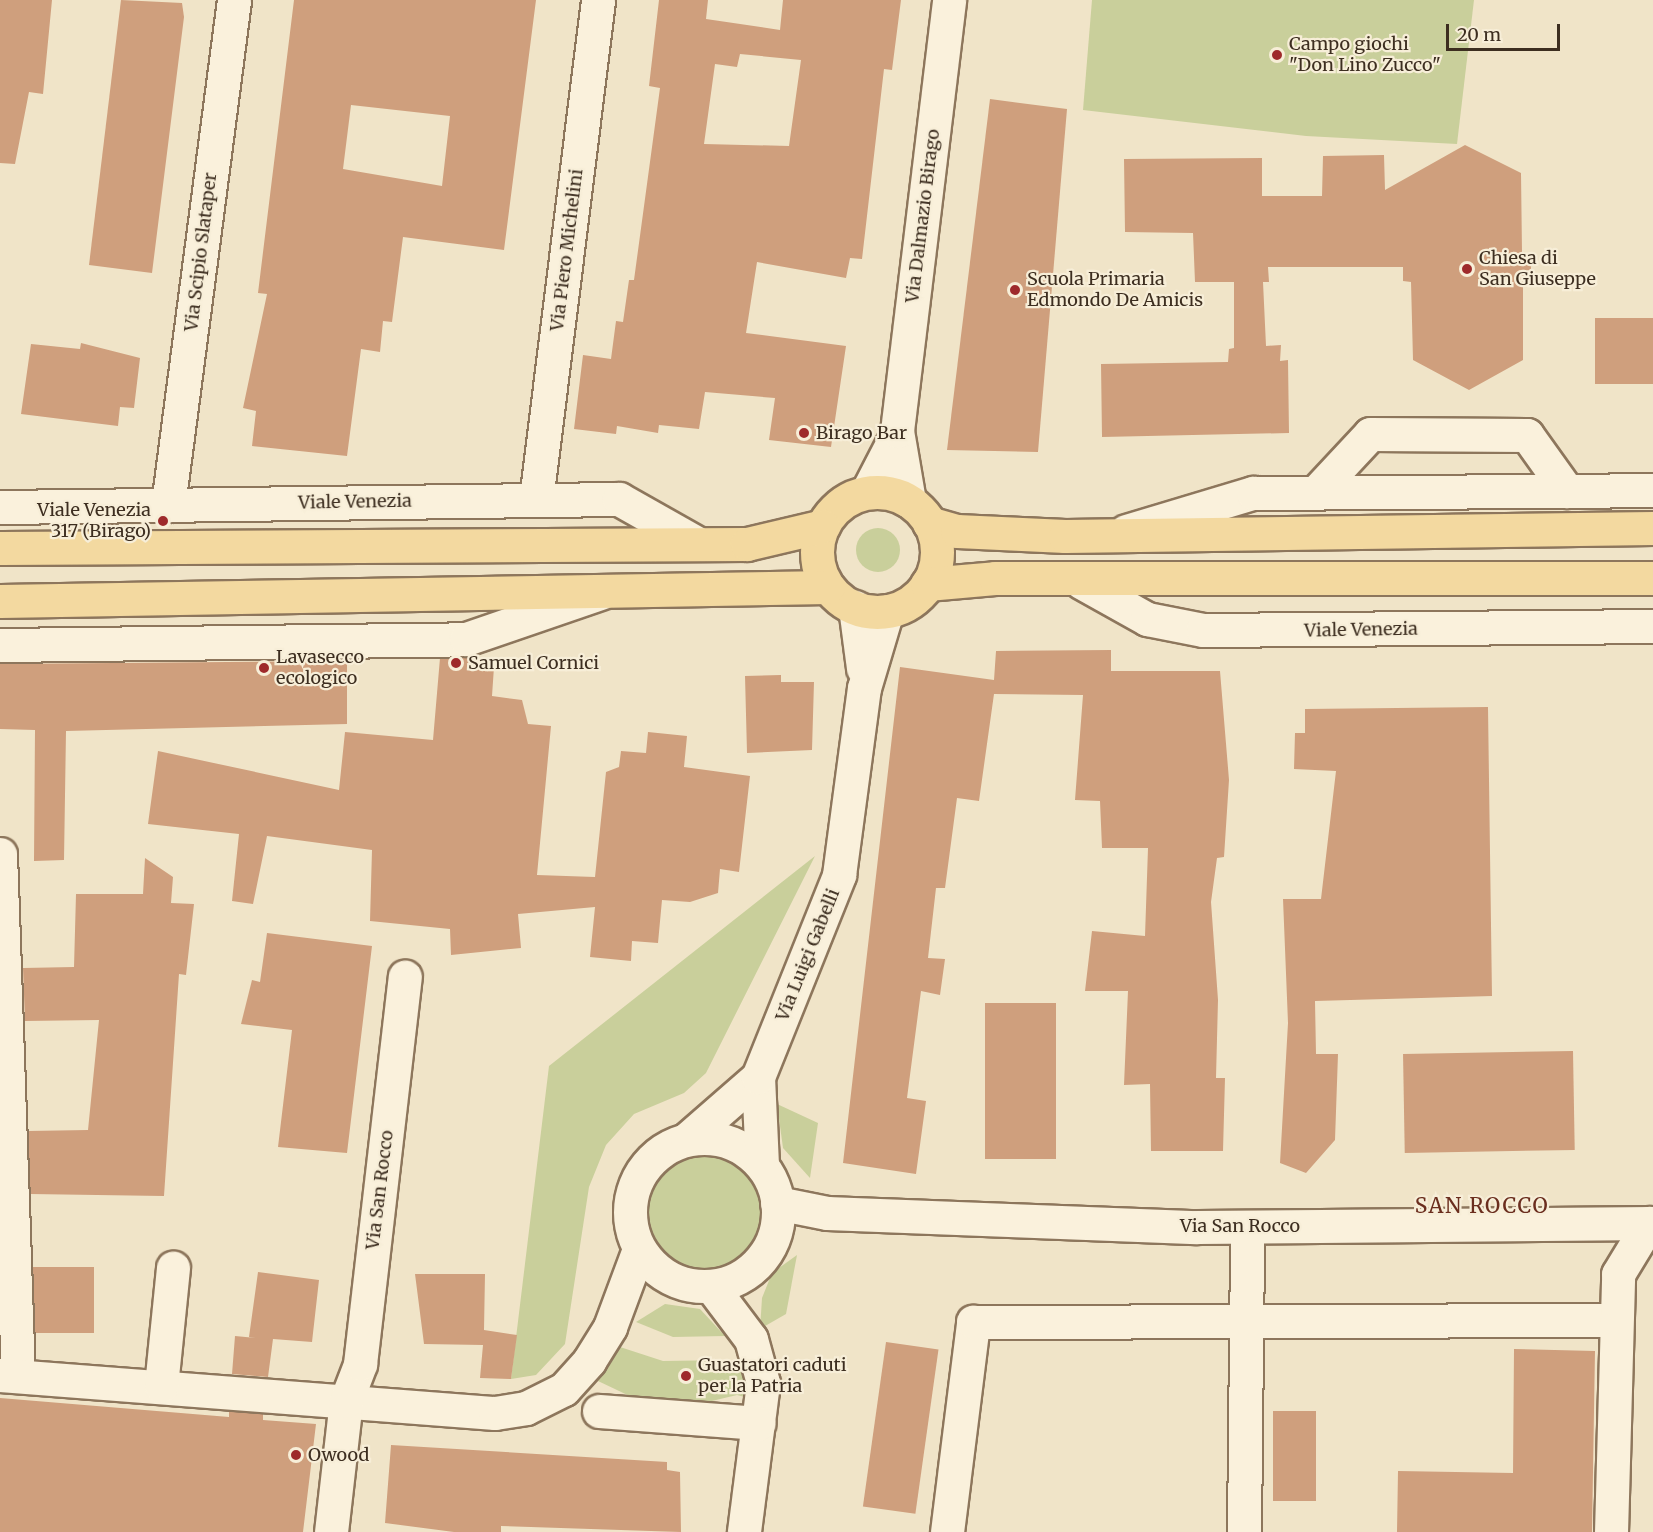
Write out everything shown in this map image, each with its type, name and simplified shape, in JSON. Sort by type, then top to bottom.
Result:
[{"type":"main road","points":[[828,587],[817,549],[823,526],[843,502],[867,492],[919,512],[957,531],[1116,534],[1653,528]]},
{"type":"main road","points":[[0,601],[618,587],[828,587],[855,607],[887,611],[913,599],[927,584],[937,551],[919,512]]},
{"type":"main road","name":"Viale Venezia","points":[[0,548],[766,543],[823,526]]},
{"type":"main road","name":"Viale Venezia","points":[[927,584],[995,578],[1081,582],[1653,578]]},
{"type":"street","name":"Via Scipio Slataper","points":[[168,505],[234,0]]},
{"type":"street","name":"Via Piero Michelini","points":[[536,500],[598,0]]},
{"type":"street","name":"Via Dalmazio Birago","points":[[919,512],[899,468],[897,431],[949,0]]},
{"type":"street","name":"Via Dalmazio Birago","points":[[867,492],[897,431]]},
{"type":"street","points":[[1316,492],[1370,434],[1527,435],[1567,491]]},
{"type":"street","points":[[1116,534],[1253,493],[1653,490]]},
{"type":"street","name":"Viale Venezia","points":[[0,507],[619,499],[697,543]]},
{"type":"street","name":"Viale Venezia","points":[[1081,582],[1147,619],[1203,630],[1653,626]]},
{"type":"street","points":[[0,645],[466,639],[618,587]]},
{"type":"street","name":"Via Luigi Gabelli","points":[[855,607],[864,688]]},
{"type":"street","name":"Via Luigi Gabelli","points":[[687,1139],[758,1077],[783,1041],[839,875],[864,688],[887,611]]},
{"type":"street","points":[[0,854],[8,1066],[9,1376],[495,1413],[526,1408],[564,1389],[610,1327],[670,1279]]},
{"type":"street","name":"Via San Rocco","points":[[331,1532],[346,1401],[360,1364],[405,977]]},
{"type":"street","name":"Via Luigi Gabelli","points":[[758,1077],[762,1165]]},
{"type":"street","points":[[687,1139],[729,1142],[762,1165],[777,1212],[762,1258],[748,1271],[711,1286],[670,1279],[639,1249],[631,1227],[635,1182],[665,1148],[687,1139]]},
{"type":"street","name":"Via San Rocco","points":[[777,1212],[1247,1227],[1652,1226]]},
{"type":"street","points":[[1611,1532],[1617,1274],[1652,1226]]},
{"type":"street","points":[[1244,1532],[1247,1227]]},
{"type":"street","points":[[610,1327],[639,1249]]},
{"type":"street","points":[[161,1386],[173,1268]]},
{"type":"street","points":[[744,1532],[763,1383],[751,1339],[748,1271]]},
{"type":"street","points":[[711,1286],[751,1339]]},
{"type":"street","points":[[947,1532],[973,1322],[1246,1319],[1616,1320]]},
{"type":"street","points":[[599,1411],[759,1423]]},
{"type":"green space","name":"Campo giochi \"Don Lino Zucco\"","points":[[1092,0],[1474,0],[1457,144],[1306,136],[1083,110]]},
{"type":"green space","points":[[878,528],[894,534],[900,550],[894,566],[878,572],[862,566],[856,550],[862,534]]},
{"type":"green space","points":[[815,856],[706,1073],[684,1093],[634,1114],[606,1145],[589,1187],[565,1344],[536,1375],[511,1379],[549,1066]]},
{"type":"green space","points":[[777,1104],[818,1123],[810,1178],[783,1148]]},
{"type":"green space","points":[[704,1148],[729,1152],[750,1166],[764,1187],[768,1212],[764,1237],[750,1258],[729,1272],[704,1276],[679,1272],[658,1258],[644,1237],[640,1212],[644,1187],[658,1166],[679,1152]]},
{"type":"green space","points":[[797,1255],[786,1314],[760,1329],[762,1298],[772,1273]]},
{"type":"green space","points":[[665,1304],[700,1309],[725,1336],[673,1337],[636,1322]]},
{"type":"green space","points":[[620,1347],[663,1361],[730,1360],[733,1372],[781,1365],[769,1370],[772,1404],[737,1395],[695,1405],[638,1400],[598,1381]]},
{"type":"building","points":[[0,0],[52,0],[43,94],[29,92],[15,164],[0,163]]},
{"type":"building","points":[[121,0],[182,3],[184,17],[152,273],[89,265]]},
{"type":"building","points":[[294,0],[536,0],[504,250],[403,237],[392,322],[383,321],[380,352],[361,349],[347,456],[252,446],[256,411],[243,408],[267,294],[258,293]],"holes":[[[351,105],[450,116],[442,186],[343,169]]]},
{"type":"building","points":[[659,0],[708,0],[706,19],[780,30],[783,0],[901,0],[892,70],[884,69],[862,259],[850,258],[846,278],[757,262],[746,333],[846,346],[831,447],[769,440],[775,398],[705,392],[699,429],[659,425],[658,433],[617,426],[616,434],[574,429],[583,355],[611,359],[616,321],[623,322],[629,280],[634,280],[660,88],[649,86]],"holes":[[[740,54],[801,60],[789,146],[704,144],[715,64],[737,67]]]},
{"type":"building","name":"Scuola Primaria Edmondo De Amicis","points":[[990,99],[1067,109],[1038,452],[947,450]]},
{"type":"building","points":[[1465,145],[1521,173],[1522,252],[1531,254],[1531,279],[1523,281],[1523,360],[1469,390],[1413,360],[1411,282],[1403,281],[1403,267],[1268,267],[1269,282],[1263,282],[1266,346],[1281,345],[1280,361],[1288,360],[1289,433],[1102,437],[1101,364],[1228,362],[1229,349],[1234,348],[1234,282],[1195,282],[1193,233],[1125,232],[1124,159],[1262,158],[1262,196],[1322,196],[1323,156],[1384,155],[1385,190]]},
{"type":"building","points":[[1595,318],[1653,318],[1653,384],[1595,384]]},
{"type":"building","points":[[81,343],[140,358],[134,408],[120,407],[118,426],[21,414],[31,344],[80,349]]},
{"type":"building","points":[[1111,650],[1111,671],[1220,671],[1229,780],[1224,857],[1217,858],[1211,902],[1218,1000],[1216,1078],[1225,1078],[1223,1151],[1151,1151],[1150,1084],[1124,1085],[1128,991],[1085,991],[1092,931],[1145,936],[1148,848],[1102,848],[1100,801],[1075,800],[1083,695],[994,694],[979,801],[957,798],[945,888],[936,888],[928,958],[945,959],[940,995],[921,991],[907,1098],[926,1101],[916,1174],[843,1163],[900,667],[994,680],[996,651]]},
{"type":"building","points":[[440,658],[485,658],[494,667],[492,696],[522,700],[528,724],[551,726],[537,875],[595,877],[606,772],[619,767],[621,751],[646,753],[648,732],[687,736],[684,767],[750,776],[739,872],[720,869],[718,893],[690,902],[662,900],[658,943],[632,941],[631,961],[590,957],[595,907],[518,914],[521,948],[451,955],[450,929],[370,921],[372,850],[267,836],[253,904],[232,901],[239,834],[148,824],[158,751],[339,790],[345,732],[433,740]]},
{"type":"building","points":[[347,661],[347,724],[66,731],[64,860],[34,861],[35,730],[0,729],[0,664]]},
{"type":"building","points":[[781,675],[781,682],[814,682],[812,750],[747,753],[745,676]]},
{"type":"building","points":[[1488,707],[1492,996],[1315,1001],[1316,1054],[1338,1054],[1335,1140],[1306,1173],[1280,1163],[1288,1023],[1283,899],[1321,899],[1336,771],[1294,769],[1295,733],[1305,733],[1305,709]]},
{"type":"building","points":[[145,858],[173,877],[171,903],[194,904],[186,975],[179,974],[164,1196],[30,1194],[28,1131],[88,1130],[99,1020],[25,1021],[23,968],[74,967],[76,894],[143,894]]},
{"type":"building","points":[[267,933],[372,946],[347,1153],[278,1147],[292,1030],[241,1024],[252,980],[260,982]]},
{"type":"building","points":[[985,1003],[1056,1003],[1056,1159],[985,1159]]},
{"type":"building","points":[[1573,1051],[1575,1150],[1405,1153],[1403,1054]]},
{"type":"building","points":[[33,1267],[94,1267],[94,1333],[33,1333]]},
{"type":"building","points":[[258,1272],[319,1280],[312,1342],[273,1339],[268,1377],[232,1374],[235,1336],[257,1338],[249,1337]]},
{"type":"building","points":[[415,1274],[485,1274],[484,1330],[517,1335],[511,1379],[480,1378],[483,1345],[424,1344]]},
{"type":"building","points":[[886,1342],[938,1349],[915,1514],[863,1506]]},
{"type":"building","points":[[1514,1349],[1595,1351],[1592,1532],[1397,1532],[1398,1471],[1513,1473]]},
{"type":"building","points":[[0,1398],[229,1417],[229,1411],[263,1414],[263,1420],[316,1424],[303,1532],[0,1532]]},
{"type":"building","points":[[1273,1411],[1316,1411],[1316,1501],[1273,1501]]},
{"type":"building","points":[[391,1445],[667,1462],[667,1470],[680,1472],[681,1532],[501,1526],[501,1532],[454,1532],[385,1523]]},
{"type":"place","name":"Campo giochi \"Don Lino Zucco\"","points":[[1277,55]]},
{"type":"place","name":"Chiesa di San Giuseppe","points":[[1467,269]]},
{"type":"place","name":"Scuola Primaria Edmondo De Amicis","points":[[1015,290]]},
{"type":"place","name":"Birago Bar","points":[[804,433]]},
{"type":"place","name":"Viale Venezia 317 (Birago)","points":[[163,521]]},
{"type":"place","name":"Samuel Cornici","points":[[456,663]]},
{"type":"place","name":"Lavasecco ecologico","points":[[264,668]]},
{"type":"place","name":"Guastatori caduti per la Patria","points":[[686,1376]]},
{"type":"place","name":"Owood","points":[[296,1455]]},
{"type":"district","name":"SAN ROCCO","points":[[1482,1206]]}]
